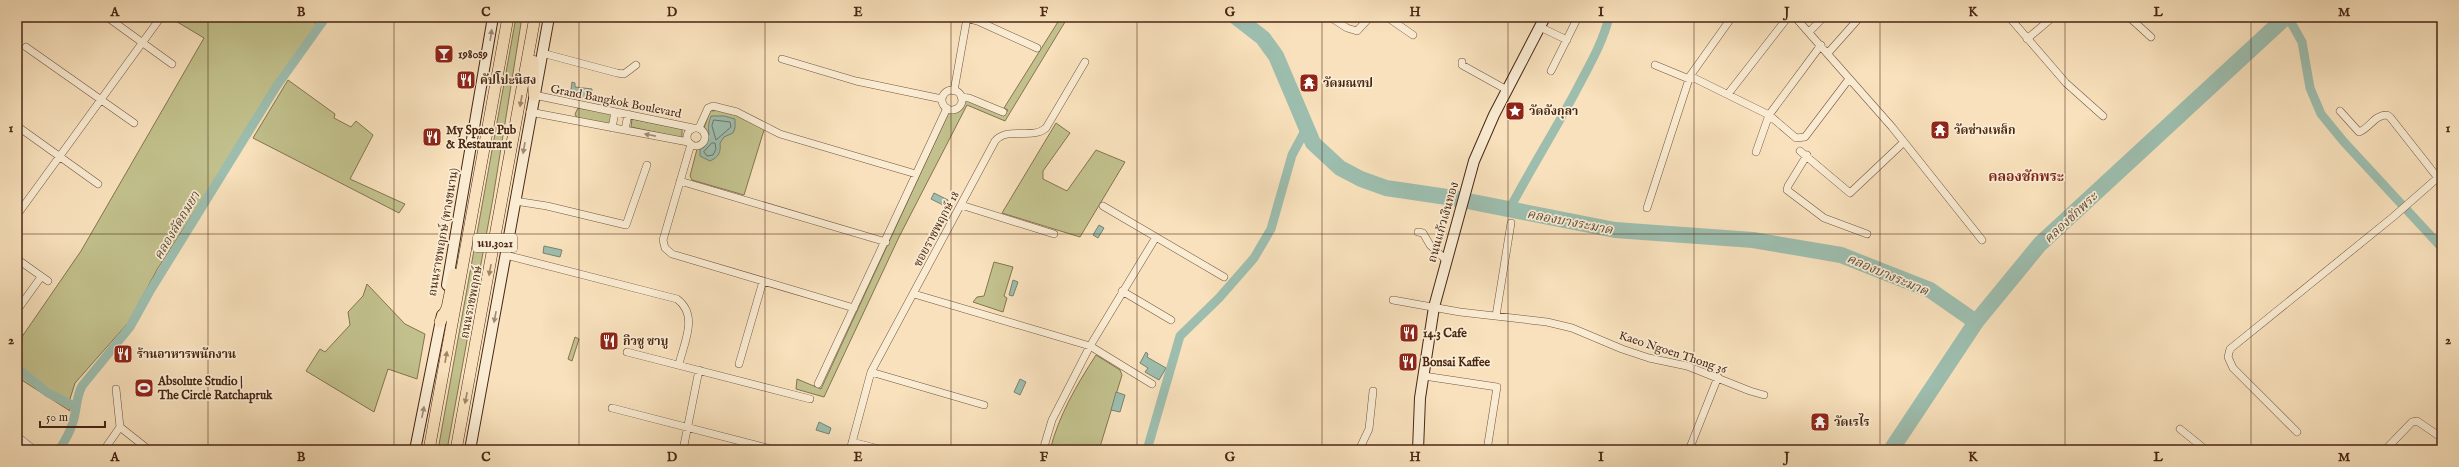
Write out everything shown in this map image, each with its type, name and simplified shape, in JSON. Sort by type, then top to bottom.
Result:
[{"type":"main road","name":"ถนนราชพฤกษ์ (ทางขนาน)","points":[[415,450],[440,322],[494,17]]},
{"type":"main road","name":"ถนนราชพฤกษ์","points":[[429,450],[508,17]]},
{"type":"main road","name":"ถนนราชพฤกษ์","points":[[456,450],[533,35],[535,17]]},
{"type":"main road","name":"นบ.3021","points":[[470,450],[506,255],[530,112],[549,17]]},
{"type":"main road","name":"ถนนแก้วเงินทอง","points":[[1418,450],[1420,398],[1434,307],[1474,161],[1507,90],[1545,17]]},
{"type":"main road","points":[[533,35],[534,96]]},
{"type":"main road","points":[[440,322],[447,308],[479,146],[487,132]]},
{"type":"street","points":[[17,23],[21,17]]},
{"type":"street","points":[[107,17],[172,64]]},
{"type":"street","points":[[17,215],[161,17]]},
{"type":"street","points":[[954,90],[965,17],[1037,48]]},
{"type":"street","points":[[1330,17],[1347,28],[1357,31],[1370,17]]},
{"type":"street","points":[[1387,17],[1413,35]]},
{"type":"street","points":[[1552,71],[1578,17]]},
{"type":"street","points":[[1647,208],[1689,78],[1732,17]]},
{"type":"street","points":[[1728,94],[1788,17]]},
{"type":"street","points":[[1795,17],[1828,53],[1904,142],[1982,240]]},
{"type":"street","points":[[1809,32],[1824,17]]},
{"type":"street","points":[[1828,53],[1860,17]]},
{"type":"street","points":[[2009,17],[2066,83],[2103,116]]},
{"type":"street","points":[[2027,39],[2053,17]]},
{"type":"street","points":[[2129,17],[2151,37]]},
{"type":"street","points":[[1540,27],[1567,40]]},
{"type":"street","points":[[1756,152],[1769,116],[1821,45]]},
{"type":"street","points":[[26,47],[134,123]]},
{"type":"street","points":[[542,53],[624,74],[636,65]]},
{"type":"street","points":[[782,59],[856,81],[942,99],[947,108]]},
{"type":"street","name":"ซอยราชพฤกษ์ 18","points":[[850,450],[871,372],[995,141],[1007,134],[1037,133],[1046,128],[1085,62]]},
{"type":"street","points":[[1462,62],[1462,65],[1507,90]]},
{"type":"street","points":[[1655,65],[1728,94],[1769,116],[1796,138],[1801,139],[1805,137],[1849,79]]},
{"type":"street","points":[[954,90],[961,97],[969,98],[1003,112]]},
{"type":"street","points":[[942,99],[947,91],[954,90]]},
{"type":"street","name":"Grand Bangkok Boulevard","points":[[534,96],[696,128]]},
{"type":"street","points":[[947,108],[958,107],[961,97]]},
{"type":"street","points":[[530,112],[690,143],[697,146],[704,141],[705,134],[696,128],[708,108],[717,107],[740,113],[780,134],[916,174]]},
{"type":"street","points":[[818,384],[886,242],[947,108]]},
{"type":"street","points":[[2297,432],[2233,368],[2228,357],[2230,349],[2393,217],[2440,176],[2387,115],[2378,116],[2364,130],[2359,132],[2340,111]]},
{"type":"street","points":[[612,128],[615,112]]},
{"type":"street","points":[[625,130],[628,114]]},
{"type":"street","points":[[17,126],[98,184]]},
{"type":"street","name":"Grand Bangkok Boulevard","points":[[690,143],[687,133],[696,128]]},
{"type":"street","points":[[1800,151],[1807,155],[1850,193],[1904,142]]},
{"type":"street","points":[[690,143],[663,240],[665,248],[672,254],[854,308]]},
{"type":"street","points":[[1807,155],[1787,190],[1824,218],[1868,234]]},
{"type":"street","points":[[515,201],[547,206],[626,225],[647,165]]},
{"type":"street","points":[[680,181],[886,242]]},
{"type":"street","points":[[961,205],[1054,234]]},
{"type":"street","points":[[1103,206],[1224,278]]},
{"type":"street","points":[[1496,316],[1511,223]]},
{"type":"street","points":[[1418,232],[1423,233],[1430,245],[1446,260]]},
{"type":"street","points":[[1043,450],[1052,420],[1090,346],[1156,237]]},
{"type":"street","points":[[506,255],[678,299],[688,309],[690,321],[679,364]]},
{"type":"street","points":[[17,259],[48,282]]},
{"type":"street","points":[[18,309],[41,277]]},
{"type":"street","points":[[739,364],[763,280]]},
{"type":"street","points":[[1122,291],[1171,320]]},
{"type":"street","points":[[914,294],[1090,346],[1152,384]]},
{"type":"street","name":"Kaeo Ngoen Thong 36","points":[[1393,300],[1496,316],[1547,322],[1572,328],[1649,358],[1687,366],[1718,377],[1755,393],[1764,395]]},
{"type":"street","points":[[627,352],[679,364],[810,399]]},
{"type":"street","points":[[683,450],[699,370]]},
{"type":"street","points":[[871,372],[984,405]]},
{"type":"street","points":[[1424,376],[1497,387],[1487,450]]},
{"type":"street","points":[[1689,450],[1718,377]]},
{"type":"street","points":[[104,450],[120,427],[116,389]]},
{"type":"street","points":[[1359,450],[1369,429],[1373,392]]},
{"type":"street","points":[[612,408],[775,450]]},
{"type":"street","points":[[2385,450],[2412,422],[2417,421],[2442,438]]},
{"type":"street","points":[[120,427],[149,450]]},
{"type":"street","points":[[2180,429],[2206,450]]},
{"type":"street","points":[[17,436],[33,449]]},
{"type":"street","points":[[852,442],[883,450]]},
{"type":"shaded area","points":[[169,17],[307,17],[317,24],[272,87],[244,135],[158,268],[128,323],[75,383],[69,402],[70,411],[17,377],[17,344],[81,251],[204,38]]},
{"type":"shaded area","points":[[516,17],[522,17],[493,198],[447,450],[438,450]]},
{"type":"shaded area","points":[[1061,17],[1068,17],[1005,121],[967,105],[899,237],[824,397],[796,389],[797,379],[821,389],[949,112],[956,110],[968,100],[1004,116],[1008,110],[1004,108]]},
{"type":"shaded area","points":[[288,80],[335,114],[334,118],[351,127],[356,121],[373,135],[350,179],[405,204],[399,213],[253,138]]},
{"type":"shaded area","points":[[578,108],[609,113],[612,115],[610,124],[577,118],[575,114]]},
{"type":"shaded area","points":[[723,110],[757,124],[764,130],[744,195],[692,180],[690,176],[697,149],[706,142],[708,134],[704,128],[710,111]]},
{"type":"shaded area","points":[[632,119],[682,129],[682,138],[631,127]]},
{"type":"shaded area","points":[[1056,123],[1070,133],[1043,171],[1043,179],[1067,191],[1096,150],[1125,162],[1080,237],[1002,213]]},
{"type":"shaded area","points":[[994,262],[1013,267],[1004,296],[1007,298],[1003,312],[973,302],[977,297],[984,296]]},
{"type":"shaded area","points":[[367,284],[405,324],[425,334],[417,379],[388,369],[374,412],[306,371],[320,349],[325,352],[350,325],[348,312],[363,296]]},
{"type":"shaded area","points":[[575,337],[579,339],[572,361],[568,359]]},
{"type":"shaded area","points":[[1096,355],[1120,370],[1122,375],[1099,450],[1050,450],[1063,413]]},
{"type":"water","points":[[572,82],[575,83],[575,87],[592,89],[591,100],[570,97]]},
{"type":"water","points":[[711,116],[724,116],[735,119],[735,128],[733,133],[724,137],[720,143],[719,154],[716,158],[710,161],[700,156],[700,150],[709,136],[709,122]]},
{"type":"water","points":[[934,193],[948,200],[945,206],[931,199]]},
{"type":"water","points":[[1099,225],[1104,228],[1098,238],[1093,235]]},
{"type":"water","points":[[544,246],[562,250],[560,257],[543,253]]},
{"type":"water","points":[[1013,280],[1018,282],[1013,296],[1009,295]]},
{"type":"water","points":[[1146,352],[1148,354],[1147,357],[1166,368],[1159,380],[1145,372],[1148,368],[1140,363]]},
{"type":"water","points":[[1020,379],[1026,382],[1020,395],[1014,392]]},
{"type":"water","points":[[1116,392],[1125,395],[1120,412],[1111,410]]},
{"type":"water","points":[[819,422],[831,428],[829,434],[816,430]]},
{"type":"waterway","name":"คลองลัดถมยา","points":[[59,450],[72,426],[82,386],[130,327],[150,291],[276,87],[326,17]]},
{"type":"waterway","name":"คลองบางระมาด","points":[[1236,17],[1263,38],[1276,56],[1313,143],[1340,168],[1361,179],[1386,188],[1447,197],[1615,230],[1753,240],[1841,255],[1930,290],[1976,322]]},
{"type":"waterway","points":[[1509,210],[1570,103],[1592,61],[1600,44],[1609,17]]},
{"type":"waterway","name":"คลองชักพระ","points":[[1891,450],[1976,322],[2040,244],[2286,17]]},
{"type":"waterway","points":[[2288,17],[2302,42],[2310,88],[2321,114],[2344,142],[2442,248]]},
{"type":"waterway","points":[[1147,450],[1180,336],[1219,298],[1254,258],[1271,229],[1292,155],[1306,129]]},
{"type":"waterway","points":[[17,368],[48,393],[76,407]]},
{"type":"place","name":"1980s9","points":[[444,54]]},
{"type":"place","name":"คัปโปะนิฮง","points":[[466,80]]},
{"type":"place","name":"วัดมณฑป","points":[[1309,83]]},
{"type":"place","name":"วัดอังกุลา","points":[[1515,111]]},
{"type":"place","name":"วัดช่างเหล็ก","points":[[1940,130]]},
{"type":"place","name":"My Space Pub & Restaurant","points":[[432,137]]},
{"type":"place","name":"14.3 Cafe","points":[[1409,333]]},
{"type":"place","name":"กิวชู ชาบู","points":[[609,341]]},
{"type":"place","name":"ร้านอาหารพนักงาน","points":[[123,354]]},
{"type":"place","name":"Bonsai Kaffee","points":[[1408,362]]},
{"type":"place","name":"Absolute Studio | The Circle Ratchapruk","points":[[144,388]]},
{"type":"place","name":"วัดเรไร","points":[[1820,422]]},
{"type":"district","name":"คลองชักพระ","points":[[2026,176]]}]
